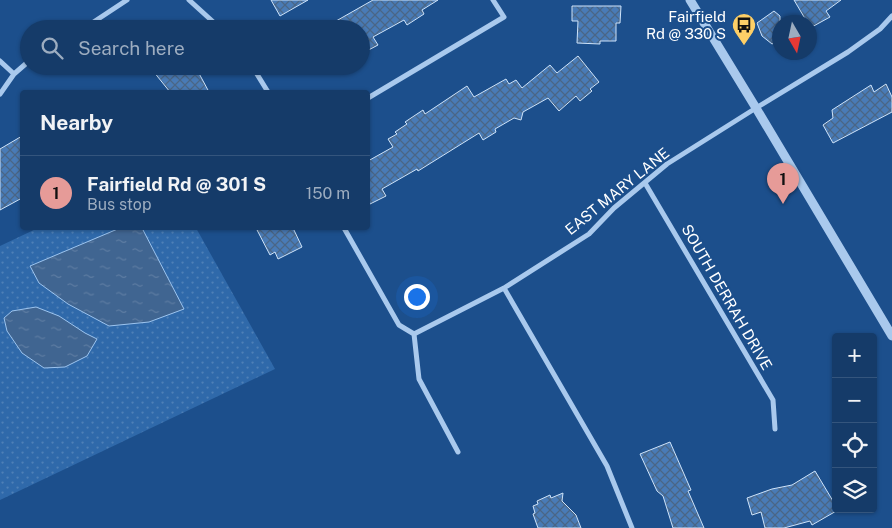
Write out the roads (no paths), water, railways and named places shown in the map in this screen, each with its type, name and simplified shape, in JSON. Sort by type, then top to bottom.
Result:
[{"type":"street","points":[[97,20],[127,0]]},
{"type":"street","points":[[189,0],[211,20]]},
{"type":"street","points":[[370,97],[504,17],[493,0]]},
{"type":"street","points":[[690,0],[892,336]]},
{"type":"street","name":"EAST MARY LANE","points":[[414,334],[504,288],[589,234],[614,208],[667,164],[848,52],[880,29],[892,16]]},
{"type":"street","points":[[0,61],[14,74]]},
{"type":"street","points":[[0,94],[20,69]]},
{"type":"street","points":[[258,75],[267,90]]},
{"type":"street","name":"SOUTH DERRAH DRIVE","points":[[645,183],[773,400],[775,428]]},
{"type":"street","points":[[345,230],[399,325],[414,334],[419,379],[458,452]]},
{"type":"street","points":[[504,288],[607,466],[632,528]]},
{"type":"water","points":[[115,230],[143,230],[184,309],[149,322],[109,326],[68,304],[39,283],[30,266]]},
{"type":"water","points":[[36,307],[59,316],[97,339],[87,356],[65,367],[44,368],[22,353],[7,331],[4,318],[12,311]]},
{"type":"place","name":"Fairfield Rd @ 330 S","points":[[744,46]]},
{"type":"place","name":"Fairfield Rd @ 301 S","points":[[783,204]]}]
